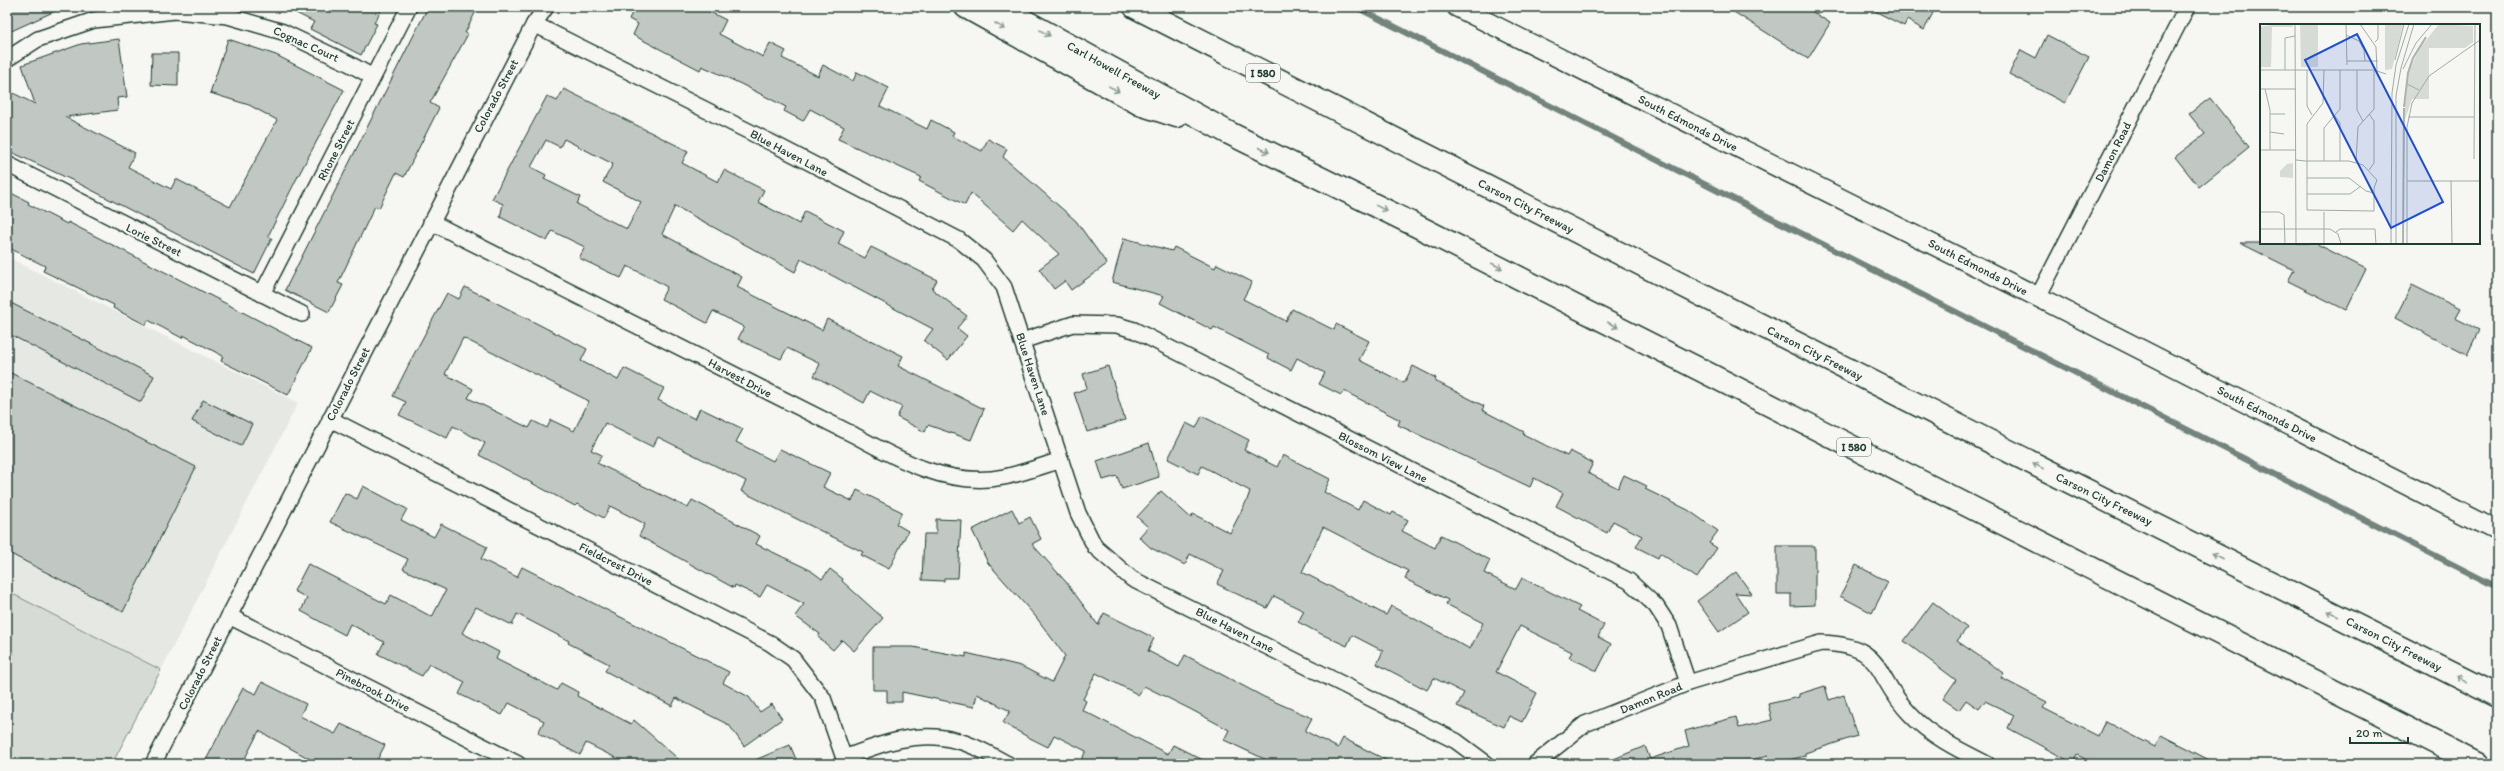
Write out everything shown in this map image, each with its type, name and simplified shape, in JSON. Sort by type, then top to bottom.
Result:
[{"type":"highway","points":[[966,7],[1140,104],[1229,133]]},
{"type":"highway","name":"Carl Howell Freeway","points":[[999,7],[1229,133]]},
{"type":"highway","name":"Carson City Freeway","points":[[1135,7],[1391,138],[2497,696]]},
{"type":"highway","points":[[1157,7],[1391,138]]},
{"type":"highway","name":"I 580","points":[[1229,133],[1424,229],[2477,764]]},
{"type":"street","name":"Rhone Street","points":[[262,294],[409,7]]},
{"type":"street","name":"Colorado Street","points":[[153,764],[431,222],[534,24],[546,7]]},
{"type":"street","name":"South Edmonds Drive","points":[[1457,7],[2038,297],[2497,531]]},
{"type":"street","name":"Damon Road","points":[[2038,297],[2187,7]]},
{"type":"street","name":"Cognac Court","points":[[7,59],[34,43],[38,38],[94,20],[175,11],[228,16],[283,32],[348,63],[373,77]]},
{"type":"street","name":"Blue Haven Lane","points":[[534,24],[774,144],[959,240],[984,260],[1004,287],[1078,513],[1094,547],[1132,579],[1456,742],[1487,764]]},
{"type":"street","name":"Lorie Street","points":[[7,164],[302,314]]},
{"type":"street","name":"Harvest Drive","points":[[431,222],[683,348],[900,461],[947,476],[982,479],[1004,477],[1061,460]]},
{"type":"street","name":"Blossom View Lane","points":[[1022,341],[1073,324],[1117,325],[1134,330],[1629,581],[1656,606],[1669,626],[1688,683]]},
{"type":"street","name":"Fieldcrest Drive","points":[[330,419],[770,643],[793,659],[823,698],[845,761]]},
{"type":"street","name":"Pinebrook Drive","points":[[229,616],[518,764]]},
{"type":"street","name":"Damon Road","points":[[1535,764],[1585,724],[1688,683],[1821,642],[1844,644],[1855,647],[1871,658],[1909,714],[1928,730],[1983,763]]},
{"type":"street","points":[[845,761],[882,743],[916,737],[957,740],[1008,764]]},
{"type":"shaded area","points":[[7,257],[298,403],[161,670],[7,591]]},
{"type":"shaded area","points":[[7,591],[161,670],[112,764],[7,764]]},
{"type":"building","points":[[7,7],[64,7],[7,33]]},
{"type":"building","points":[[284,7],[383,7],[374,23],[377,24],[361,55],[310,29],[314,22]]},
{"type":"building","points":[[428,7],[478,7],[465,33],[468,34],[430,103],[439,108],[404,177],[396,173],[379,208],[375,206],[338,283],[343,285],[329,312],[285,290]]},
{"type":"building","points":[[635,7],[700,7],[726,20],[719,34],[763,57],[770,43],[786,51],[782,58],[818,76],[823,65],[853,81],[857,72],[889,88],[880,106],[927,129],[931,120],[954,132],[952,136],[982,151],[988,139],[1007,149],[1003,157],[1076,221],[1107,264],[1071,290],[1065,281],[1054,289],[1039,269],[1059,254],[1022,219],[1013,230],[971,193],[965,205],[919,181],[921,177],[838,139],[844,127],[810,109],[803,121],[784,111],[786,107],[741,84],[702,66],[700,70],[633,35],[638,24],[629,19]]},
{"type":"building","points":[[1726,7],[1805,7],[1830,23],[1808,59]]},
{"type":"building","points":[[1867,7],[1936,7],[1924,30],[1907,20],[1904,26]]},
{"type":"building","points":[[2047,35],[2089,57],[2065,103],[2009,74],[2021,50],[2036,58]]},
{"type":"building","points":[[119,39],[127,97],[117,98],[118,110],[65,117],[135,153],[128,167],[171,189],[176,179],[230,207],[277,120],[249,105],[210,93],[228,39],[276,55],[344,90],[268,236],[272,238],[254,274],[76,182],[7,150],[7,90],[35,104],[22,65],[81,44]]},
{"type":"building","points":[[152,53],[178,53],[178,86],[151,85]]},
{"type":"building","points":[[564,89],[688,151],[682,163],[718,182],[724,170],[764,190],[758,202],[799,224],[805,211],[844,231],[838,244],[865,258],[871,247],[937,280],[932,289],[967,316],[957,328],[967,336],[948,360],[924,341],[933,329],[801,259],[795,272],[675,206],[662,234],[742,277],[737,287],[822,330],[827,319],[871,340],[903,356],[898,366],[984,409],[971,440],[928,425],[925,432],[897,417],[902,407],[870,391],[864,403],[814,376],[820,364],[787,348],[781,359],[738,339],[744,327],[713,311],[707,323],[661,299],[667,287],[655,280],[627,266],[621,278],[579,258],[585,247],[552,231],[547,241],[500,217],[503,204],[492,199],[547,96],[557,101]],"holes":[[[564,139],[613,164],[603,182],[641,202],[627,229],[577,204],[580,197],[544,179],[546,175],[531,167],[546,140],[560,147]]]},
{"type":"building","points":[[2210,98],[2249,147],[2199,187],[2175,157],[2205,134],[2189,114]]},
{"type":"building","points":[[7,191],[29,202],[28,204],[67,224],[68,222],[312,348],[288,395],[221,361],[223,356],[183,335],[182,338],[148,320],[146,325],[113,308],[114,305],[43,271],[45,266],[7,247]]},
{"type":"building","points":[[1124,238],[1172,251],[1174,247],[1215,268],[1217,264],[1252,282],[1243,299],[1286,321],[1292,309],[1334,330],[1336,324],[1369,341],[1359,360],[1404,383],[1413,366],[1436,378],[1435,381],[1484,406],[1482,410],[1524,432],[1523,434],[1567,456],[1570,451],[1593,463],[1588,473],[1618,488],[1624,475],[1647,486],[1645,489],[1688,510],[1718,531],[1709,543],[1717,548],[1697,578],[1660,553],[1658,558],[1636,547],[1642,536],[1613,521],[1607,533],[1556,506],[1563,493],[1534,478],[1530,487],[1398,425],[1400,420],[1344,391],[1341,395],[1319,384],[1325,373],[1297,358],[1291,370],[1268,358],[1269,355],[1214,327],[1212,330],[1160,303],[1164,296],[1112,282]]},
{"type":"building","points":[[2240,243],[2317,244],[2366,269],[2346,310],[2288,281],[2294,270]]},
{"type":"building","points":[[2412,285],[2460,309],[2455,318],[2479,330],[2467,355],[2395,318]]},
{"type":"building","points":[[465,287],[587,349],[581,361],[618,380],[624,368],[664,388],[658,400],[695,419],[700,408],[743,429],[736,442],[773,461],[780,449],[830,473],[823,487],[852,501],[857,490],[902,512],[896,524],[908,531],[889,569],[861,555],[863,552],[741,491],[746,481],[658,437],[653,447],[605,423],[591,450],[602,455],[597,463],[688,508],[692,500],[760,536],[756,544],[810,570],[822,579],[830,569],[843,579],[842,581],[883,618],[854,651],[842,640],[833,650],[818,637],[820,634],[795,616],[804,604],[767,585],[760,597],[735,585],[734,588],[639,536],[645,524],[610,506],[604,518],[577,504],[575,506],[479,455],[485,443],[453,426],[447,438],[399,415],[406,402],[393,396],[413,356],[447,293],[459,299]],"holes":[[[463,338],[589,401],[574,431],[551,420],[547,428],[533,421],[529,428],[468,398],[473,389],[445,374]]]},
{"type":"building","points":[[7,301],[154,376],[141,402],[7,333]]},
{"type":"building","points":[[1108,366],[1125,420],[1087,432],[1074,393],[1087,388],[1083,374]]},
{"type":"building","points":[[7,371],[196,467],[123,612],[7,552]]},
{"type":"building","points":[[203,400],[252,424],[241,446],[192,421]]},
{"type":"building","points":[[1202,416],[1249,440],[1244,450],[1277,467],[1283,455],[1330,479],[1324,492],[1358,510],[1363,500],[1391,515],[1393,512],[1408,520],[1402,531],[1435,548],[1441,535],[1490,560],[1484,573],[1516,589],[1522,578],[1580,607],[1577,611],[1604,625],[1598,637],[1611,644],[1597,671],[1569,657],[1572,652],[1520,626],[1496,672],[1537,693],[1522,722],[1509,716],[1504,727],[1457,706],[1464,693],[1434,678],[1427,690],[1377,664],[1383,651],[1352,635],[1347,646],[1298,622],[1304,611],[1274,596],[1267,608],[1217,584],[1224,571],[1190,554],[1185,565],[1151,548],[1139,537],[1148,527],[1137,517],[1161,491],[1191,518],[1193,514],[1230,533],[1247,500],[1250,491],[1202,466],[1198,474],[1168,459],[1186,423],[1196,428]],"holes":[[[1323,527],[1408,571],[1405,579],[1448,600],[1446,604],[1483,623],[1470,649],[1391,606],[1386,615],[1302,572]]]},
{"type":"building","points":[[1149,443],[1159,477],[1122,489],[1117,476],[1103,480],[1097,461]]},
{"type":"building","points":[[363,486],[407,509],[401,520],[434,537],[441,524],[487,547],[481,559],[517,577],[522,567],[729,672],[723,683],[749,697],[760,712],[772,704],[782,719],[744,746],[729,725],[676,698],[672,706],[605,671],[609,664],[517,614],[512,625],[476,607],[462,633],[499,652],[496,659],[557,690],[561,683],[578,692],[577,696],[631,724],[634,720],[684,764],[628,764],[586,743],[580,755],[538,733],[544,721],[509,703],[502,715],[459,694],[465,682],[429,664],[422,676],[378,654],[384,642],[350,624],[345,635],[301,611],[307,598],[294,591],[308,564],[386,604],[391,595],[432,617],[446,590],[403,569],[408,559],[330,522],[345,493],[357,499]]},
{"type":"building","points":[[1012,509],[1019,523],[1030,517],[1041,539],[1032,544],[1066,582],[1098,625],[1104,613],[1154,638],[1148,651],[1179,667],[1185,655],[1264,697],[1312,718],[1305,731],[1338,748],[1343,738],[1394,764],[1275,764],[1224,740],[1229,730],[1190,709],[1144,686],[1139,695],[1096,673],[1083,699],[1086,701],[1082,710],[1168,754],[1173,745],[1211,764],[1079,764],[1086,751],[1054,735],[1048,747],[1028,737],[1003,723],[1010,711],[977,694],[974,707],[902,692],[902,702],[887,702],[887,690],[873,690],[873,647],[913,647],[966,657],[966,653],[1021,666],[1052,682],[1065,656],[1036,617],[988,563],[972,530]]},
{"type":"building","points":[[936,519],[961,520],[958,578],[944,578],[944,581],[922,580],[924,534],[936,534]]},
{"type":"building","points":[[1777,546],[1815,546],[1815,605],[1791,606],[1791,594],[1777,594]]},
{"type":"building","points":[[1856,565],[1888,582],[1872,613],[1840,596]]},
{"type":"building","points":[[1736,572],[1752,594],[1735,593],[1748,612],[1719,632],[1697,601]]},
{"type":"building","points":[[1933,602],[1967,628],[1957,641],[2004,673],[2001,678],[2047,702],[2043,708],[2098,736],[2105,721],[2155,747],[2161,735],[2217,764],[2095,764],[2077,755],[2073,763],[2008,728],[2014,715],[1985,701],[1979,709],[1966,700],[1959,710],[1943,699],[1956,680],[1904,641]]},
{"type":"building","points":[[262,682],[306,704],[300,716],[335,734],[341,724],[385,745],[375,764],[319,764],[259,731],[242,764],[204,764],[243,688],[256,694]]},
{"type":"building","points":[[1825,686],[1829,700],[1844,695],[1857,736],[1805,753],[1805,756],[1772,764],[1770,764],[1768,755],[1741,764],[1602,764],[1645,746],[1650,759],[1689,746],[1685,731],[1736,717],[1739,728],[1772,720],[1768,704],[1799,697],[1799,694]]},
{"type":"building","points":[[790,745],[798,764],[746,764]]},
{"type":"waterway","points":[[1356,7],[2497,587]]}]
